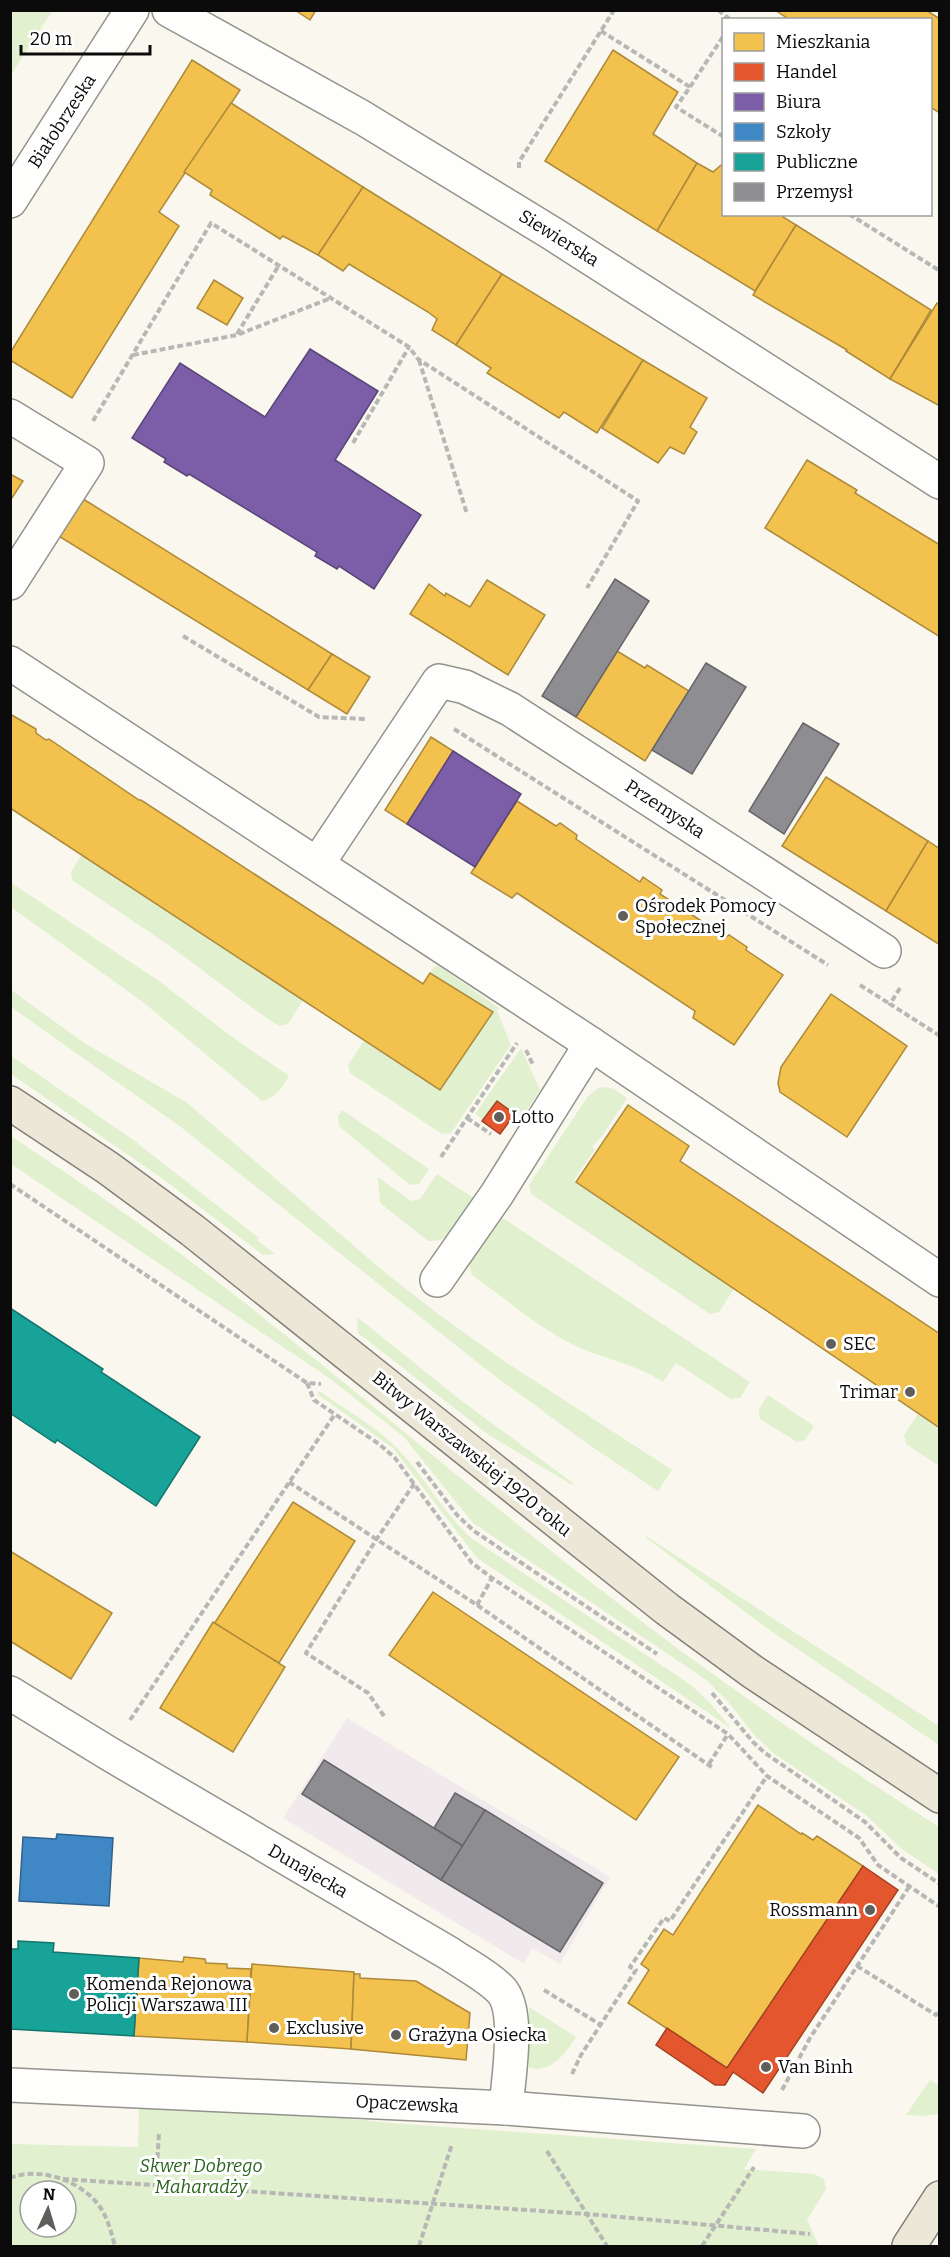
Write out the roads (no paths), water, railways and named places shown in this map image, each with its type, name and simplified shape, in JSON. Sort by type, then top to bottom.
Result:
[{"type":"main road","name":"Bitwy Warszawskiej 1920 roku","points":[[10,1103],[101,1164],[200,1237],[667,1609],[753,1672],[939,1796]]},
{"type":"main road","points":[[909,2247],[939,2198]]},
{"type":"street","name":"Białobrzeska","points":[[10,201],[132,10]]},
{"type":"street","name":"Siewierska","points":[[169,10],[363,118],[936,474]]},
{"type":"street","points":[[10,416],[87,463],[10,583]]},
{"type":"street","points":[[10,663],[591,1044],[939,1280]]},
{"type":"street","name":"Przemyska","points":[[318,863],[439,681],[465,687],[510,709],[884,951]]},
{"type":"street","points":[[437,1280],[496,1194],[591,1044]]},
{"type":"street","name":"Dunajecka","points":[[10,1693],[450,1954],[501,1990],[508,2004],[511,2023],[514,2109]]},
{"type":"street","name":"Opaczewska","points":[[10,2085],[465,2106],[803,2131]]},
{"type":"place","name":"Ośrodek Pomocy Społecznej","points":[[623,916]]},
{"type":"place","name":"Lotto","points":[[499,1117]]},
{"type":"place","name":"SEC","points":[[831,1344]]},
{"type":"place","name":"Trimar","points":[[910,1392]]},
{"type":"place","name":"Rossmann","points":[[870,1910]]},
{"type":"place","name":"Komenda Rejonowa Policji Warszawa III","points":[[74,1994]]},
{"type":"place","name":"Exclusive","points":[[274,2028]]},
{"type":"place","name":"Grażyna Osiecka","points":[[396,2035]]},
{"type":"place","name":"Van Binh","points":[[766,2067]]},
{"type":"park label","name":"Skwer Dobrego Maharadży","points":[[201,2176]]}]
